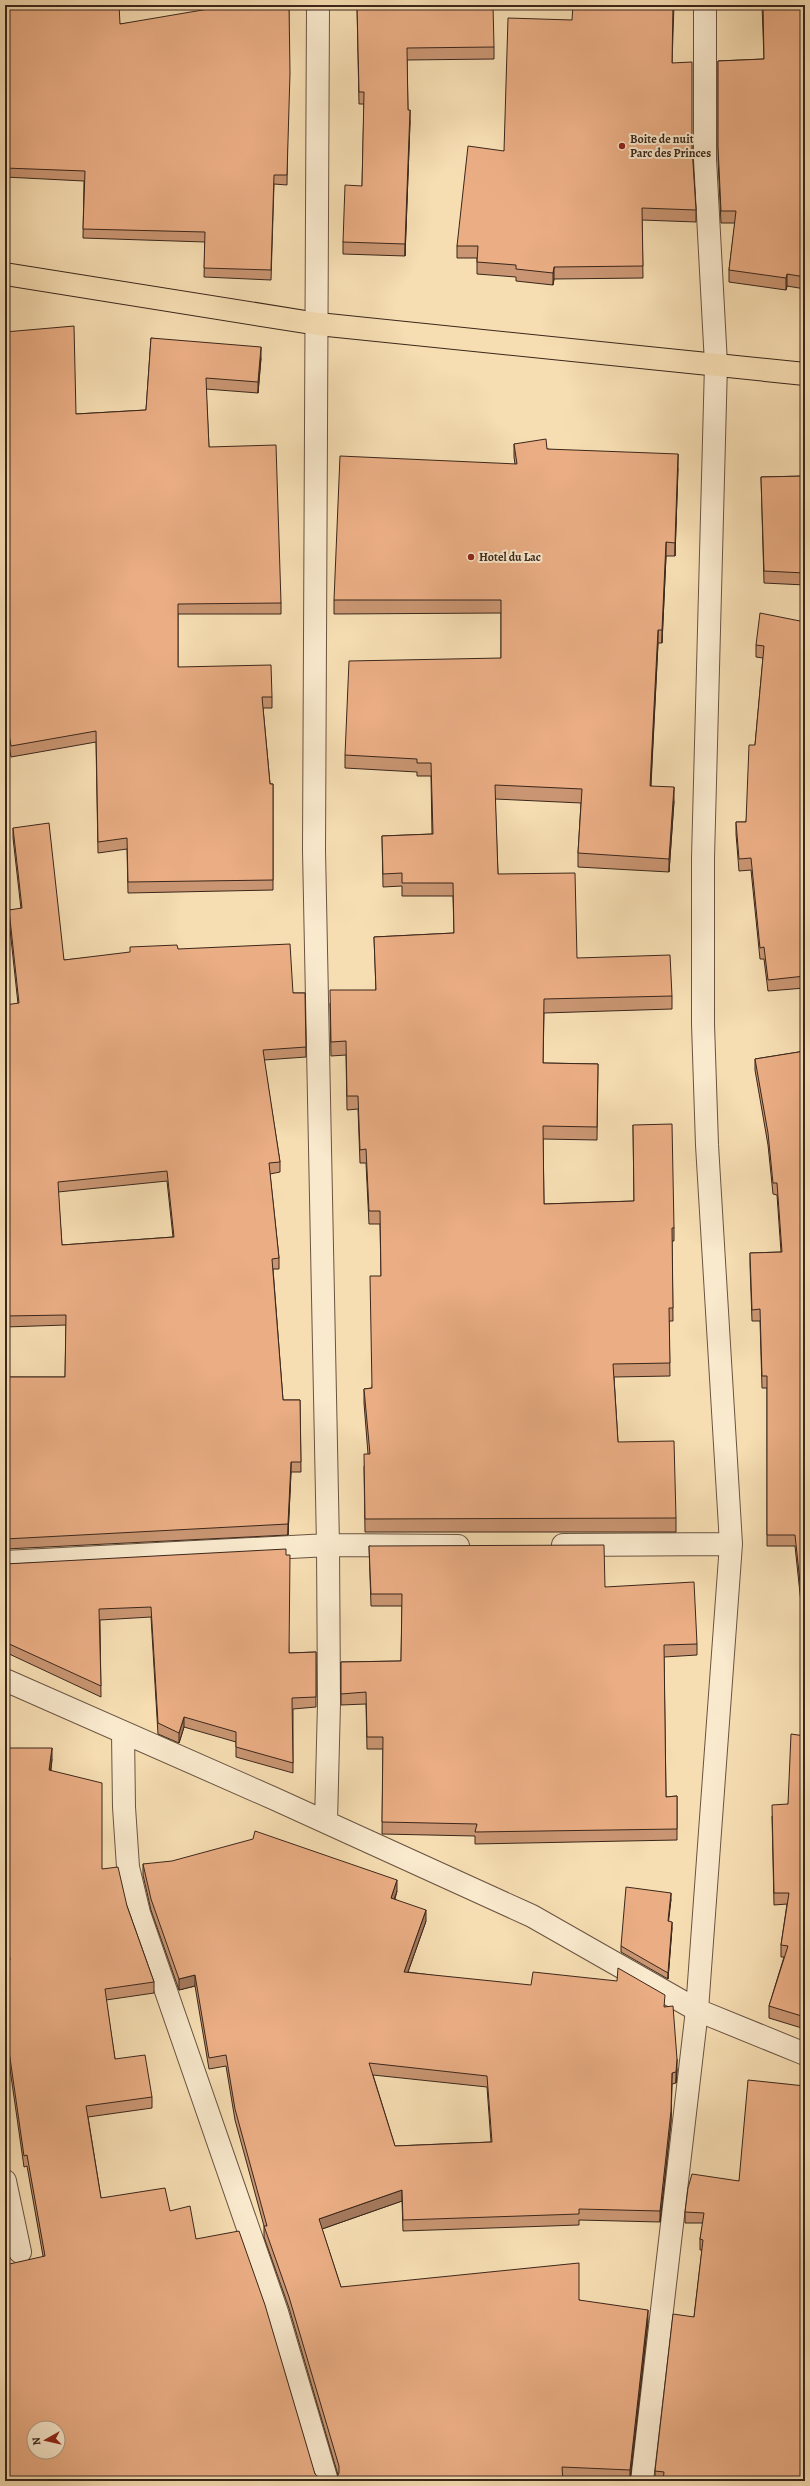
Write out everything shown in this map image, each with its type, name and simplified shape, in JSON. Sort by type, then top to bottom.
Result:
[{"type":"highway","points":[[5,274],[318,324],[805,374]]},
{"type":"street","points":[[318,5],[318,324],[314,850],[328,1545],[329,1703],[326,1822]]},
{"type":"street","points":[[642,2481],[698,2010],[731,1544],[708,1153],[703,1024],[703,858],[716,364],[704,159],[705,5]]},
{"type":"street","points":[[546,1546],[731,1544]]},
{"type":"street","points":[[5,1562],[328,1545],[476,1546]]},
{"type":"street","points":[[5,1680],[326,1822],[532,1916],[698,2010],[805,2054]]},
{"type":"street","points":[[123,1733],[124,1807],[128,1867],[139,1913],[277,2312],[327,2481]]},
{"type":"street","points":[[5,2181],[20,2252]]},
{"type":"building","points":[[5,5],[119,5],[120,24],[232,5],[289,5],[290,73],[287,175],[274,175],[271,270],[204,268],[205,232],[83,229],[85,171],[5,168]]},
{"type":"building","points":[[357,5],[493,5],[494,47],[407,48],[408,110],[410,110],[405,244],[343,242],[345,185],[362,186],[364,92],[359,92]]},
{"type":"building","points":[[573,5],[673,5],[672,63],[692,62],[692,147],[696,210],[642,208],[643,266],[554,267],[553,273],[516,269],[516,265],[477,262],[478,246],[457,246],[468,146],[504,151],[508,18],[572,20]]},
{"type":"building","points":[[763,5],[805,5],[805,277],[787,274],[786,278],[729,270],[736,211],[721,211],[718,147],[718,61],[764,59]]},
{"type":"building","points":[[74,326],[76,414],[146,410],[151,338],[261,347],[258,382],[206,378],[209,447],[276,445],[281,603],[178,604],[178,667],[271,665],[272,697],[262,697],[270,784],[273,784],[273,880],[128,882],[127,838],[98,842],[96,731],[11,746],[5,711],[5,332]]},
{"type":"building","points":[[546,439],[547,449],[678,454],[675,543],[666,542],[662,630],[658,630],[650,786],[674,787],[669,859],[578,853],[582,789],[495,785],[498,874],[575,873],[577,958],[670,955],[672,996],[544,999],[543,1063],[598,1064],[597,1127],[543,1126],[544,1204],[634,1201],[633,1125],[672,1124],[674,1228],[672,1228],[673,1308],[669,1308],[670,1363],[613,1364],[618,1442],[674,1441],[676,1518],[365,1519],[364,1454],[370,1454],[364,1389],[372,1388],[370,1276],[381,1276],[380,1211],[369,1211],[366,1149],[360,1150],[358,1096],[347,1096],[346,1041],[331,1042],[330,990],[376,990],[374,937],[454,933],[453,883],[402,883],[402,873],[383,874],[382,836],[433,834],[431,763],[417,763],[417,759],[345,755],[349,661],[501,658],[501,600],[334,600],[340,456],[517,464],[514,444]]},
{"type":"building","points":[[805,476],[805,573],[764,571],[761,477]]},
{"type":"building","points":[[760,613],[805,622],[805,976],[768,980],[764,947],[760,948],[751,858],[739,859],[736,822],[746,822],[749,745],[755,745],[764,646],[756,645]]},
{"type":"building","points":[[49,823],[64,960],[130,952],[130,947],[177,945],[178,949],[290,944],[293,993],[305,993],[306,1047],[263,1050],[280,1162],[269,1163],[279,1258],[272,1259],[283,1400],[300,1400],[301,1462],[291,1462],[288,1524],[5,1539],[5,1377],[65,1377],[66,1315],[5,1316],[5,1005],[19,1003],[9,910],[22,908],[13,828]],"holes":[[[167,1171],[174,1237],[62,1245],[58,1182]]]},
{"type":"building","points":[[805,1051],[805,1629],[795,1535],[767,1535],[767,1376],[762,1376],[760,1309],[752,1310],[750,1253],[782,1252],[777,1183],[773,1183],[768,1133],[755,1059]]},
{"type":"building","points":[[604,1545],[605,1587],[694,1582],[697,1644],[664,1645],[666,1797],[677,1796],[677,1829],[475,1832],[477,1824],[382,1822],[383,1737],[367,1737],[366,1692],[341,1694],[341,1662],[401,1661],[402,1594],[371,1594],[369,1546]]},
{"type":"building","points":[[286,1549],[286,1555],[290,1555],[289,1653],[316,1652],[316,1697],[292,1698],[293,1763],[236,1747],[236,1732],[184,1717],[179,1733],[158,1723],[151,1607],[99,1609],[101,1686],[5,1642],[5,1564]]},
{"type":"building","points":[[791,1734],[805,1736],[805,2017],[769,2006],[788,1946],[781,1945],[789,1893],[774,1893],[772,1805],[788,1804]]},
{"type":"building","points":[[5,1748],[52,1748],[49,1770],[102,1783],[102,1869],[118,1867],[127,1906],[154,1982],[105,1989],[115,2059],[145,2055],[152,2097],[86,2106],[101,2198],[165,2188],[170,2211],[190,2206],[196,2239],[239,2231],[265,2305],[315,2474],[323,2481],[5,2481],[5,2265],[45,2256],[27,2155],[24,2156],[5,2023],[5,1961],[10,1960],[5,1925]]},
{"type":"building","points":[[255,1831],[397,1880],[391,1898],[426,1910],[404,1972],[531,1985],[533,1972],[617,1981],[618,1968],[665,1995],[664,2007],[673,2006],[677,2059],[676,2072],[672,2073],[671,2111],[660,2211],[579,2209],[579,2214],[403,2220],[402,2190],[319,2219],[341,2287],[579,2263],[579,2300],[648,2310],[630,2470],[562,2467],[563,2481],[328,2481],[336,2479],[339,2473],[339,2466],[289,2297],[264,2226],[267,2226],[235,2109],[226,2055],[209,2058],[195,1975],[179,1979],[151,1899],[143,1864],[172,1861],[253,1839]],"holes":[[[369,2063],[487,2076],[492,2142],[395,2146]]]},
{"type":"building","points":[[626,1887],[671,1893],[668,1921],[672,1922],[668,1973],[621,1946]]},
{"type":"building","points":[[748,2080],[805,2086],[805,2481],[663,2481],[664,2472],[655,2471],[673,2314],[694,2317],[703,2240],[700,2239],[704,2213],[685,2212],[688,2188],[692,2174],[739,2181]]},
{"type":"place","name":"Boite de nuit Parc des Princes","points":[[622,146]]},
{"type":"place","name":"Hotel du Lac","points":[[471,557]]}]
